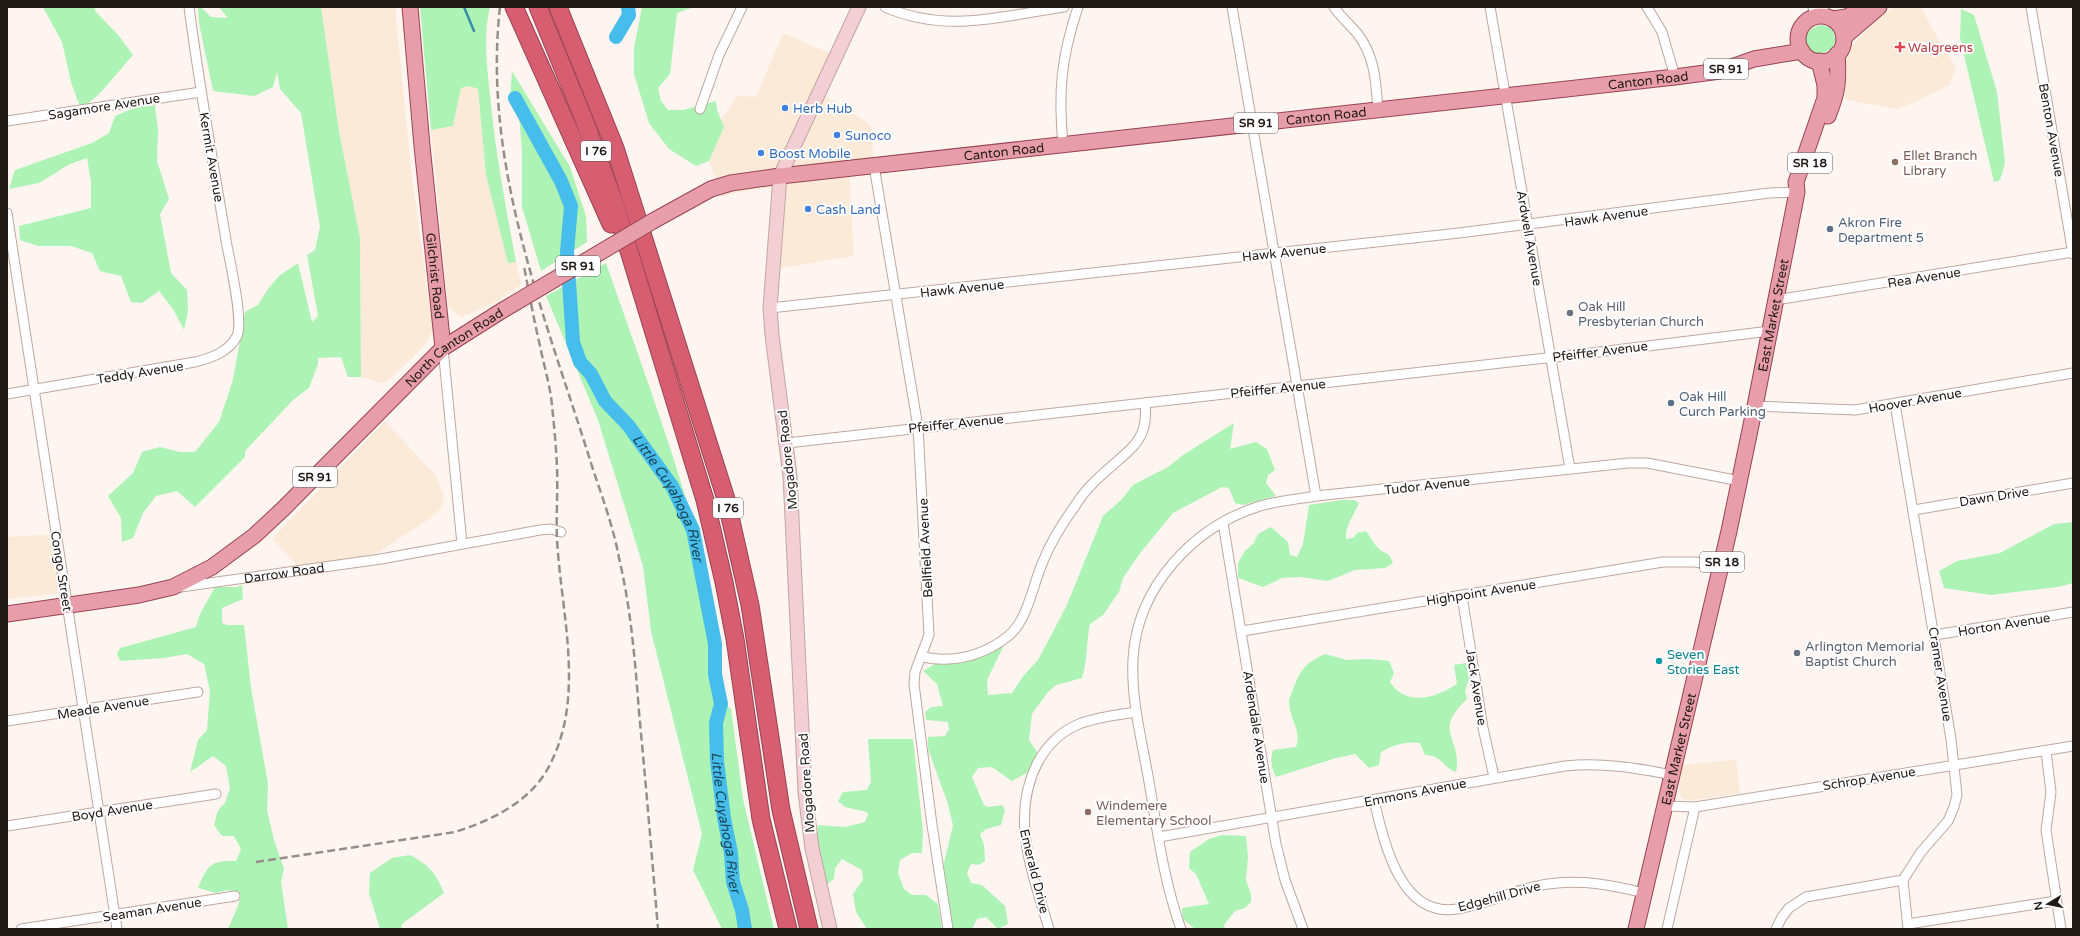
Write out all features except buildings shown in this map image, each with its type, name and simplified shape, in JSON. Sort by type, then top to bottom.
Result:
[{"type":"highway","points":[[514,7],[644,299]]},
{"type":"highway","name":"I 76","points":[[538,7],[600,162],[696,469],[724,582],[761,819],[788,929]]},
{"type":"highway","name":"I 76","points":[[558,7],[618,155],[726,499],[740,553],[750,605],[783,818],[809,929]]},
{"type":"main road","name":"Gilchrist Road","points":[[410,7],[422,146],[443,348]]},
{"type":"main road","points":[[1822,13],[1842,30],[1844,37],[1843,45],[1837,54],[1827,61],[1812,60],[1802,51],[1798,41],[1798,34],[1804,23],[1822,13],[1847,17],[1863,7]]},
{"type":"main road","points":[[1844,37],[1879,7]]},
{"type":"main road","name":"Canton Road","points":[[1775,54],[1798,34]]},
{"type":"main road","name":"Canton Road","points":[[780,176],[1675,77],[1720,71],[1754,59],[1775,54],[1802,51]]},
{"type":"main road","name":"East Market Street","points":[[1797,192],[1803,184],[1837,94],[1839,76],[1837,54]]},
{"type":"main road","name":"East Market Street","points":[[1636,929],[1740,481],[1797,192],[1796,182],[1805,152],[1825,98],[1824,77],[1819,61]]},
{"type":"main road","name":"North Canton Road","points":[[173,587],[212,567],[254,536],[443,348],[503,310],[653,221],[711,189],[731,184],[780,176]]},
{"type":"main road","name":"Darrow Road","points":[[7,614],[139,595],[173,587]]},
{"type":"street","name":"Kermit Avenue","points":[[189,7],[201,92],[237,308]]},
{"type":"street","points":[[700,109],[719,55],[742,7]]},
{"type":"street","name":"Mogadore Road","points":[[830,929],[812,848],[805,792],[794,544],[787,442],[772,335],[770,308],[780,176],[859,7]]},
{"type":"street","points":[[885,7],[919,19],[957,23],[988,20],[1064,7]]},
{"type":"street","points":[[1063,145],[1060,112],[1062,68],[1069,36],[1078,7]]},
{"type":"street","points":[[1232,7],[1316,496]]},
{"type":"street","points":[[1334,7],[1364,44],[1372,61],[1376,79],[1378,110]]},
{"type":"street","name":"Ardwell Avenue","points":[[1490,7],[1570,469]]},
{"type":"street","points":[[1646,7],[1662,32],[1675,77]]},
{"type":"street","name":"Benton Avenue","points":[[2030,7],[2073,253]]},
{"type":"street","name":"Sagamore Avenue","points":[[7,121],[201,92]]},
{"type":"street","name":"Bellfield Avenue","points":[[874,166],[918,427],[929,635],[922,657],[915,672],[914,684],[934,839],[948,929]]},
{"type":"street","name":"Hawk Avenue","points":[[770,308],[1275,252],[1459,234],[1769,193],[1797,192]]},
{"type":"street","name":"Congo Street","points":[[7,213],[117,929]]},
{"type":"street","name":"Rea Avenue","points":[[1776,300],[2073,253]]},
{"type":"street","name":"Teddy Avenue","points":[[7,394],[183,365],[207,359],[224,350],[235,339],[239,328],[237,308]]},
{"type":"street","name":"Pfeiffer Avenue","points":[[787,442],[1297,386],[1770,331]]},
{"type":"street","name":"Gilchrist Road","points":[[443,348],[462,544]]},
{"type":"street","name":"Hoover Avenue","points":[[1755,406],[1849,411],[2073,373]]},
{"type":"street","points":[[922,657],[945,661],[966,657],[989,648],[1014,631],[1026,609],[1042,563],[1060,528],[1090,485],[1131,448],[1139,437],[1145,423],[1145,403]]},
{"type":"street","name":"Cramer Avenue","points":[[1895,404],[1935,635],[1955,765],[1956,795],[1952,814],[1942,829],[1921,852],[1903,880]]},
{"type":"street","name":"Tudor Avenue","points":[[1181,929],[1167,886],[1136,712],[1133,679],[1134,648],[1138,628],[1150,598],[1164,574],[1180,555],[1200,537],[1223,523],[1248,511],[1266,505],[1316,496],[1570,469],[1640,462],[1740,481]]},
{"type":"street","name":"Dawn Drive","points":[[1914,510],[2073,483]]},
{"type":"street","name":"Ardendale Avenue","points":[[1223,523],[1272,818],[1285,880],[1303,929]]},
{"type":"street","name":"Darrow Road","points":[[173,587],[212,583],[382,559],[540,530],[561,532]]},
{"type":"street","name":"Highpoint Avenue","points":[[1242,631],[1663,562],[1694,562],[1721,565]]},
{"type":"street","name":"Jack Avenue","points":[[1462,596],[1483,728],[1494,777]]},
{"type":"street","name":"Horton Avenue","points":[[1935,635],[2073,612]]},
{"type":"street","name":"Meade Avenue","points":[[7,722],[198,692]]},
{"type":"street","name":"Emerald Drive","points":[[1049,929],[1024,835],[1024,803],[1034,771],[1046,750],[1067,730],[1090,720],[1136,712]]},
{"type":"street","name":"Schrop Avenue","points":[[1665,806],[1695,807],[2073,746]]},
{"type":"street","points":[[2046,751],[2051,792],[2046,830],[2061,929]]},
{"type":"street","name":"Emmons Avenue","points":[[1159,837],[1374,800],[1494,777],[1565,766],[1590,764],[1621,766],[1672,775]]},
{"type":"street","name":"Boyd Avenue","points":[[7,826],[216,794]]},
{"type":"street","name":"Edgehill Drive","points":[[1374,800],[1385,844],[1404,885],[1414,896],[1432,907],[1457,909],[1529,888],[1559,882],[1590,882],[1644,893]]},
{"type":"street","points":[[1666,929],[1695,807]]},
{"type":"street","points":[[1776,929],[1782,917],[1789,908],[1806,897],[1903,880],[1908,926],[2056,901]]},
{"type":"street","name":"Seaman Avenue","points":[[21,929],[235,896]]},
{"type":"shaded area","points":[[321,7],[395,7],[412,178],[433,330],[424,346],[393,376],[383,383],[361,377],[360,238],[339,131]]},
{"type":"shaded area","points":[[1894,7],[1921,7],[1940,43],[1956,67],[1950,85],[1908,105],[1895,109],[1844,99],[1847,74],[1846,56],[1871,24]]},
{"type":"shaded area","points":[[783,33],[832,54],[815,89],[871,125],[874,166],[849,168],[854,256],[775,269],[785,185],[735,193],[722,197],[709,161],[724,127],[721,120],[737,96],[756,97]]},
{"type":"shaded area","points":[[469,86],[478,89],[486,175],[508,263],[516,262],[521,285],[494,303],[461,317],[448,307],[431,130],[453,126],[461,88]]},
{"type":"shaded area","points":[[385,421],[435,475],[444,495],[442,507],[429,519],[371,557],[299,567],[272,539]]},
{"type":"shaded area","points":[[56,534],[65,593],[7,599],[7,537]]},
{"type":"shaded area","points":[[1736,760],[1740,793],[1694,800],[1683,799],[1679,793],[1681,765]]},
{"type":"green space","points":[[43,7],[94,7],[96,12],[119,36],[133,55],[102,91],[81,110],[71,82],[62,42]]},
{"type":"green space","points":[[198,7],[201,7],[211,17],[228,18],[219,7],[321,7],[339,131],[360,238],[361,377],[348,377],[341,357],[318,358],[318,364],[309,388],[293,400],[245,451],[245,457],[195,507],[177,491],[156,496],[143,513],[133,538],[122,542],[121,518],[108,496],[133,473],[142,452],[160,447],[180,452],[195,452],[219,422],[233,380],[245,312],[258,305],[268,289],[279,276],[298,263],[312,322],[318,316],[307,255],[315,250],[320,227],[301,113],[280,89],[277,72],[273,87],[254,96],[213,91],[199,23]]},
{"type":"green space","points":[[420,7],[490,7],[486,40],[492,116],[516,262],[508,263],[486,175],[478,89],[469,86],[461,88],[453,126],[431,130]]},
{"type":"green space","points":[[642,7],[705,7],[691,8],[677,13],[670,74],[658,88],[661,101],[668,110],[683,110],[716,101],[717,110],[724,127],[709,161],[696,166],[669,149],[649,123],[634,74],[634,48]]},
{"type":"green space","points":[[1961,9],[1974,15],[1997,92],[2005,163],[2000,180],[1994,182],[1960,38]]},
{"type":"green space","points":[[1822,25],[1832,27],[1836,41],[1828,51],[1815,55],[1806,49],[1805,40],[1810,30]]},
{"type":"green space","points":[[512,71],[570,167],[586,216],[587,242],[541,271],[522,207],[522,151],[519,115],[510,98]]},
{"type":"green space","points":[[155,105],[158,131],[157,161],[169,199],[160,214],[171,273],[187,290],[188,311],[184,330],[173,309],[159,291],[142,303],[131,302],[121,276],[100,271],[92,253],[71,246],[38,246],[20,240],[19,226],[91,208],[91,182],[87,158],[68,165],[39,183],[9,189],[15,170],[92,143],[109,133],[115,116],[136,107]]},
{"type":"green space","points":[[606,263],[680,478],[706,570],[716,628],[726,707],[731,708],[743,799],[774,929],[722,929],[693,870],[702,834],[651,631],[643,566],[598,420],[546,296]]},
{"type":"green space","points":[[1234,423],[1230,449],[1256,442],[1267,449],[1275,470],[1268,475],[1266,483],[1276,496],[1243,505],[1235,503],[1229,488],[1222,487],[1173,513],[1141,552],[1123,578],[1119,592],[1103,615],[1090,624],[1082,678],[1056,685],[1048,692],[1032,714],[1029,740],[1037,752],[1030,771],[1012,781],[992,767],[978,768],[972,777],[984,805],[988,807],[1002,805],[1005,810],[1001,825],[986,829],[980,834],[984,845],[985,861],[979,865],[971,864],[967,873],[971,883],[982,885],[1005,906],[1008,924],[998,929],[986,917],[977,919],[972,929],[952,929],[943,867],[953,825],[947,801],[928,749],[928,737],[945,736],[949,729],[948,722],[926,720],[925,712],[931,707],[943,706],[937,684],[923,671],[937,663],[953,663],[1005,643],[987,680],[988,695],[1012,693],[1024,675],[1038,660],[1066,607],[1103,516],[1121,500],[1133,485],[1168,467],[1183,455]]},
{"type":"green space","points":[[1342,500],[1354,500],[1359,503],[1348,525],[1346,539],[1353,538],[1357,533],[1366,531],[1378,548],[1390,556],[1393,563],[1385,568],[1355,570],[1328,581],[1300,577],[1282,578],[1263,587],[1238,578],[1238,563],[1245,551],[1254,543],[1258,534],[1271,527],[1288,542],[1290,555],[1297,557],[1303,544],[1309,505]]},
{"type":"green space","points":[[2073,522],[2073,583],[2058,587],[1991,595],[1944,588],[1939,571],[1957,561],[2000,553],[2054,524]]},
{"type":"green space","points":[[242,585],[243,599],[222,608],[222,623],[227,625],[244,625],[251,688],[268,784],[267,810],[274,840],[284,869],[281,882],[288,929],[228,929],[239,903],[240,893],[227,890],[216,893],[198,888],[204,874],[211,866],[220,862],[236,861],[241,849],[234,836],[222,836],[214,825],[218,810],[225,803],[230,788],[226,766],[213,756],[190,772],[198,740],[207,730],[210,691],[204,664],[187,654],[164,658],[120,661],[117,654],[120,648],[196,627],[200,614],[215,587],[237,587]]},
{"type":"green space","points":[[1325,654],[1347,660],[1369,659],[1389,661],[1394,673],[1390,682],[1397,690],[1404,695],[1422,698],[1440,693],[1457,684],[1454,665],[1466,663],[1469,678],[1465,691],[1467,699],[1456,710],[1451,720],[1450,728],[1456,751],[1456,772],[1448,768],[1439,759],[1425,755],[1420,743],[1404,743],[1381,752],[1379,765],[1369,768],[1355,754],[1336,758],[1276,777],[1272,764],[1273,750],[1296,747],[1298,736],[1291,715],[1289,702],[1295,684],[1300,673],[1307,665]]},
{"type":"green space","points":[[868,739],[913,739],[923,832],[922,853],[912,853],[900,860],[898,873],[904,889],[912,895],[926,895],[938,904],[942,929],[867,929],[856,912],[853,894],[863,880],[862,870],[842,859],[835,868],[834,879],[826,885],[819,855],[818,825],[845,827],[865,822],[868,815],[867,812],[845,807],[838,801],[843,792],[867,790],[871,782]]},
{"type":"green space","points":[[1222,835],[1246,836],[1248,857],[1246,880],[1251,894],[1251,902],[1245,908],[1235,911],[1224,925],[1225,929],[1195,929],[1183,919],[1182,908],[1209,904],[1196,874],[1189,868],[1190,852],[1209,839]]},
{"type":"green space","points":[[410,855],[431,870],[444,893],[402,924],[401,929],[380,929],[369,893],[370,873],[392,858]]},
{"type":"waterway","name":"Little Cuyahoga River","points":[[464,7],[474,31]]},
{"type":"waterway","name":"Little Cuyahoga River","points":[[616,37],[629,15],[628,7]]},
{"type":"waterway","name":"Little Cuyahoga River","points":[[515,98],[561,181],[571,206],[567,252],[573,342],[580,362],[591,374],[605,401],[628,425],[672,486],[693,530],[715,644],[715,674],[721,704],[716,723],[717,761],[724,818],[731,853],[733,882],[742,910],[745,929]]},
{"type":"railway","points":[[500,7],[497,66],[500,124],[509,182],[537,296],[610,522],[627,596],[634,654],[658,929]]},
{"type":"railway","points":[[256,862],[455,832],[468,828],[494,816],[519,801],[530,792],[547,770],[559,743],[566,715],[569,686],[568,657],[557,539],[557,467],[552,405],[524,266]]},
{"type":"place","name":"Walgreens","points":[[1900,47]]},
{"type":"place","name":"Herb Hub","points":[[785,108]]},
{"type":"place","name":"Sunoco","points":[[837,135]]},
{"type":"place","name":"Boost Mobile","points":[[761,153]]},
{"type":"place","name":"Ellet Branch Library","points":[[1895,162]]},
{"type":"place","name":"Cash Land","points":[[808,209]]},
{"type":"place","name":"Akron Fire Department 5","points":[[1830,229]]},
{"type":"place","name":"Oak Hill Presbyterian Church","points":[[1570,313]]},
{"type":"place","name":"Oak Hill Curch Parking","points":[[1671,403]]},
{"type":"place","name":"Arlington Memorial Baptist Church","points":[[1797,653]]},
{"type":"place","name":"Seven Stories East","points":[[1659,661]]},
{"type":"place","name":"Windemere Elementary School","points":[[1088,812]]}]
